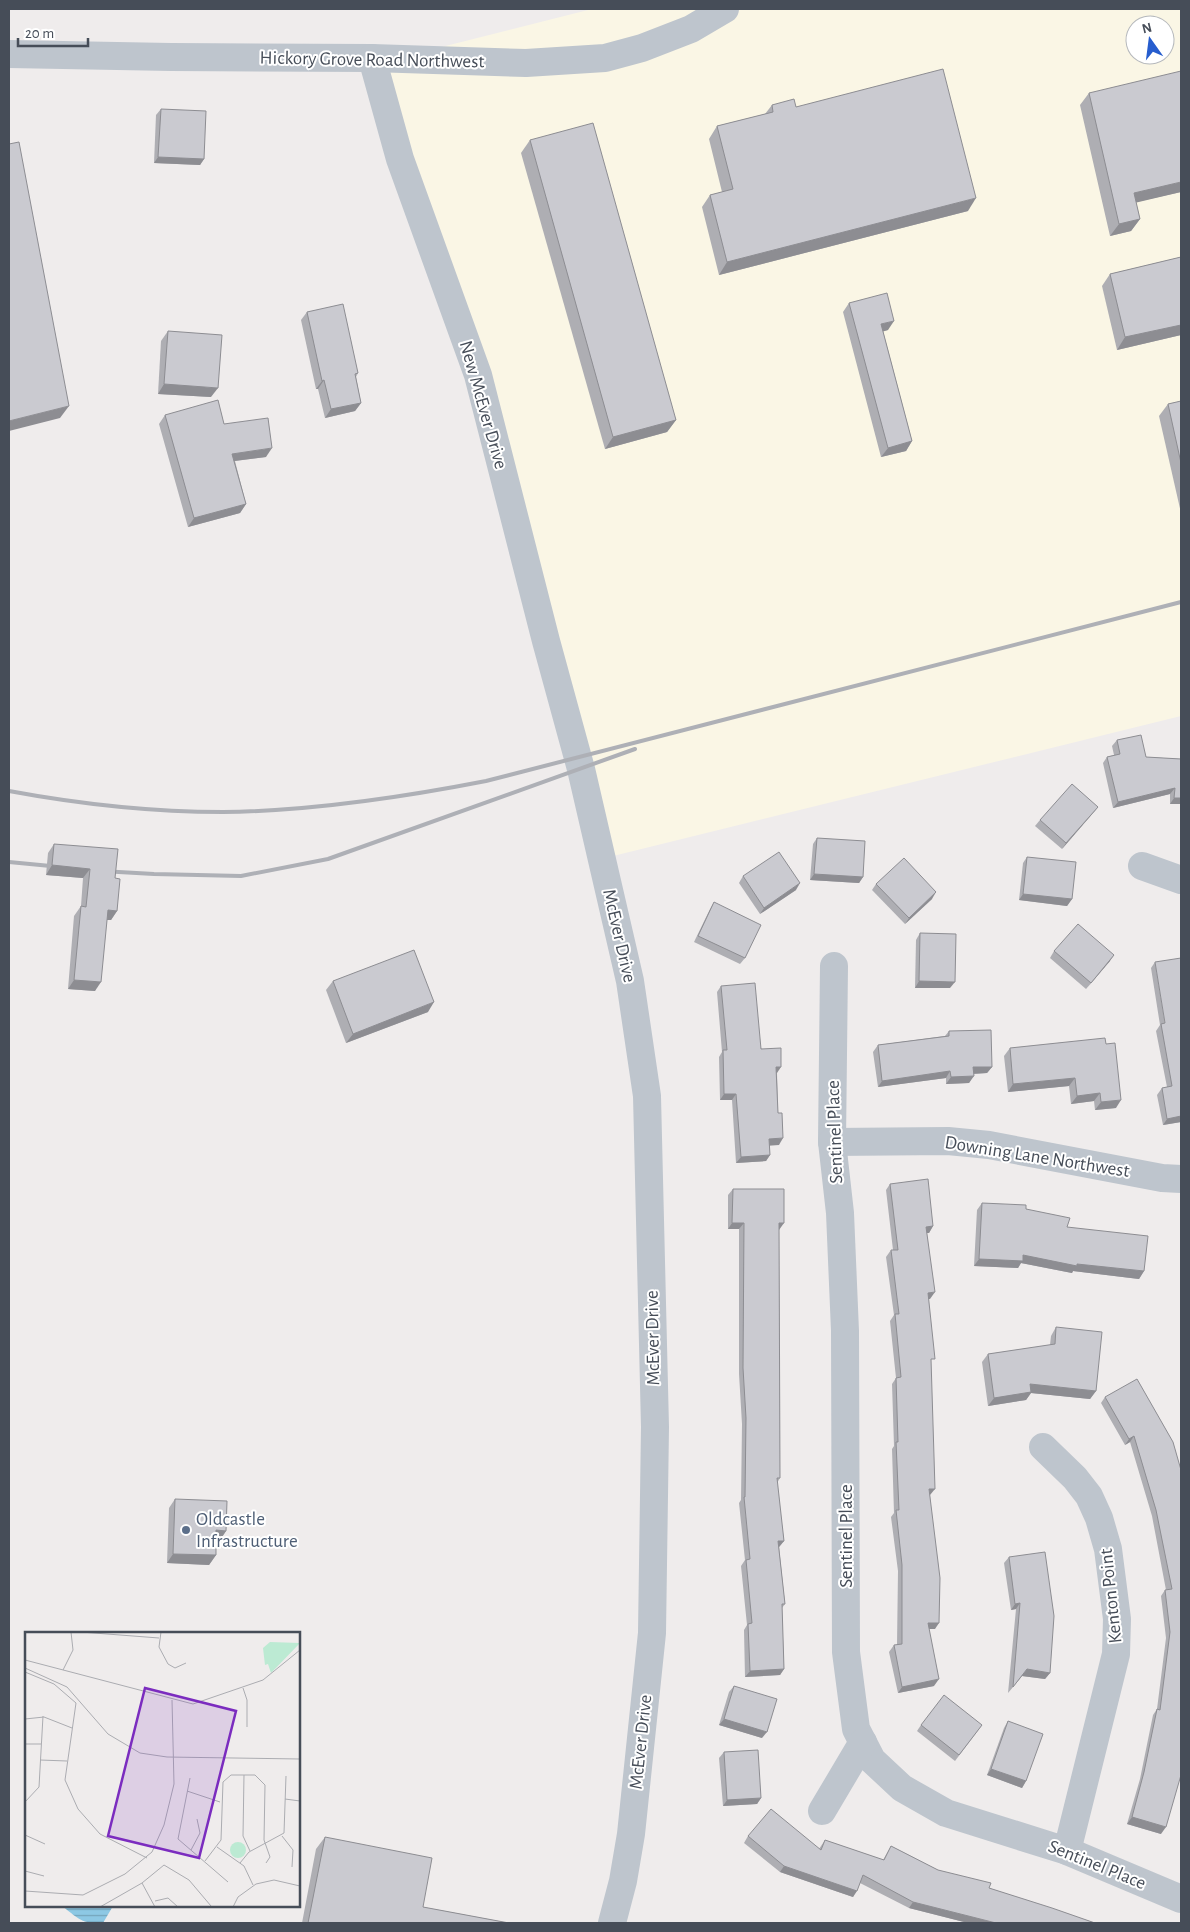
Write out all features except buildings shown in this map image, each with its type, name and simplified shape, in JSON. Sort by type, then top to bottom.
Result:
[{"type":"street","name":"Hickory Grove Road Northwest","points":[[9,54],[171,58],[372,58],[526,63],[605,58],[642,48],[691,29],[725,9]]},
{"type":"street","name":"New McEver Drive","points":[[372,58],[400,159],[478,375],[546,641],[578,757]]},
{"type":"street","name":"McEver Drive","points":[[578,757],[630,981],[647,1096],[655,1427],[652,1633],[631,1834],[623,1881],[612,1923]]},
{"type":"street","points":[[1142,866],[1181,880]]},
{"type":"street","name":"Sentinel Place","points":[[834,966],[832,1142],[840,1212],[845,1331],[846,1652],[856,1729],[872,1760],[902,1788],[946,1812],[1067,1851],[1181,1899]]},
{"type":"street","name":"Downing Lane Northwest","points":[[832,1142],[948,1141],[989,1145],[1162,1178],[1181,1179]]},
{"type":"street","name":"Kenton Point","points":[[1043,1447],[1075,1478],[1089,1496],[1099,1518],[1108,1549],[1116,1619],[1116,1654],[1067,1851]]},
{"type":"street","points":[[822,1811],[863,1742]]},
{"type":"shaded area","points":[[592,9],[1181,9],[1181,716],[605,858],[386,61]]},
{"type":"water","points":[[63,1907],[112,1907],[103,1923],[85,1921],[76,1917]]},
{"type":"railway","points":[[9,791],[115,806],[169,811],[223,812],[322,806],[421,793],[486,781],[1181,602]]},
{"type":"railway","points":[[101,871],[241,876],[328,859],[635,749]]},
{"type":"railway","points":[[9,862],[61,867]]},
{"type":"place","name":"Oldcastle Infrastructure","points":[[186,1530]]}]
